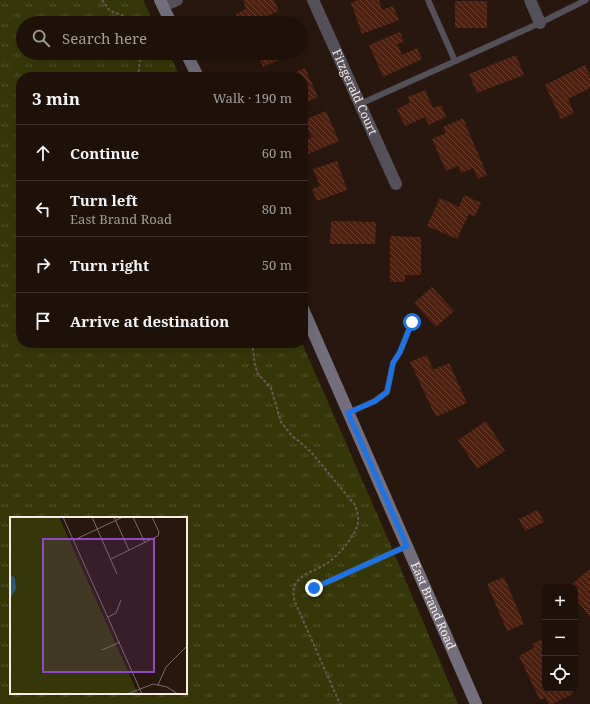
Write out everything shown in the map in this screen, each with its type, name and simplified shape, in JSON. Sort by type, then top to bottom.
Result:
[{"type":"main road","points":[[161,3],[168,16]]},
{"type":"main road","points":[[190,60],[196,72]]},
{"type":"main road","name":"East Brand Road","points":[[308,321],[476,704]]},
{"type":"street","points":[[161,3],[177,0]]},
{"type":"street","name":"Fitzgerald Court","points":[[313,0],[396,184]]},
{"type":"street","points":[[530,0],[540,23]]},
{"type":"lane","points":[[428,0],[455,60]]},
{"type":"lane","points":[[360,104],[540,23],[586,0]]},
{"type":"lane","points":[[348,413],[375,401],[387,392],[393,363],[400,352],[412,322]]},
{"type":"lane","points":[[314,588],[407,546]]},
{"type":"path","points":[[102,0],[110,11],[125,16]]},
{"type":"path","points":[[139,72],[140,60]]},
{"type":"path","points":[[253,348],[258,374],[271,388],[281,422],[292,436],[311,452],[355,505],[358,514],[358,523],[344,547],[326,564],[302,576],[298,580],[293,590],[295,602],[340,704]]},
{"type":"green space","points":[[0,0],[143,0],[151,16],[16,16],[16,60],[172,60],[178,72],[16,72],[16,348],[304,348],[458,704],[0,704]]},
{"type":"building","points":[[243,0],[274,0],[279,11],[267,16],[237,16],[236,14],[246,9]]},
{"type":"building","points":[[358,0],[379,0],[382,10],[393,6],[399,20],[362,34],[351,3]]},
{"type":"building","points":[[455,1],[487,1],[487,28],[455,28]]},
{"type":"building","points":[[400,32],[404,42],[397,44],[402,55],[417,48],[422,59],[383,77],[369,45]]},
{"type":"building","points":[[516,55],[524,75],[477,93],[469,74]]},
{"type":"building","points":[[260,60],[279,60],[263,67]]},
{"type":"building","points":[[585,65],[590,76],[590,88],[568,99],[574,113],[561,119],[545,85]]},
{"type":"building","points":[[305,68],[307,72],[296,72]]},
{"type":"building","points":[[308,75],[318,97],[308,102]]},
{"type":"building","points":[[425,90],[433,108],[441,105],[446,117],[429,125],[425,117],[405,126],[397,109],[410,103],[408,97]]},
{"type":"building","points":[[326,111],[339,141],[308,154],[308,139],[312,137],[308,128],[308,118]]},
{"type":"building","points":[[463,118],[487,175],[478,179],[473,168],[461,173],[458,166],[446,171],[432,139],[446,133],[443,127]]},
{"type":"building","points":[[337,161],[347,190],[317,201],[312,189],[320,186],[313,169]]},
{"type":"building","points":[[464,195],[481,203],[475,216],[469,214],[457,239],[427,226],[440,198],[459,207]]},
{"type":"building","points":[[331,221],[376,222],[375,244],[330,244]]},
{"type":"building","points":[[390,236],[421,237],[421,275],[405,275],[405,282],[390,282]]},
{"type":"building","points":[[432,287],[454,311],[436,327],[414,303]]},
{"type":"building","points":[[427,355],[433,370],[449,363],[467,403],[436,417],[410,362]]},
{"type":"building","points":[[486,421],[505,451],[477,469],[458,440]]},
{"type":"building","points":[[538,510],[544,522],[525,531],[519,519]]},
{"type":"building","points":[[590,569],[590,617],[578,602],[578,584],[572,584]]},
{"type":"building","points":[[504,577],[524,624],[507,631],[487,584]]},
{"type":"building","points":[[542,639],[542,692],[572,692],[573,694],[552,704],[549,704],[545,698],[540,700],[519,656],[534,648],[532,644]]},
{"type":"route","points":[[314,588],[407,546],[348,413],[375,401],[387,392],[393,363],[400,352],[412,322]]}]
